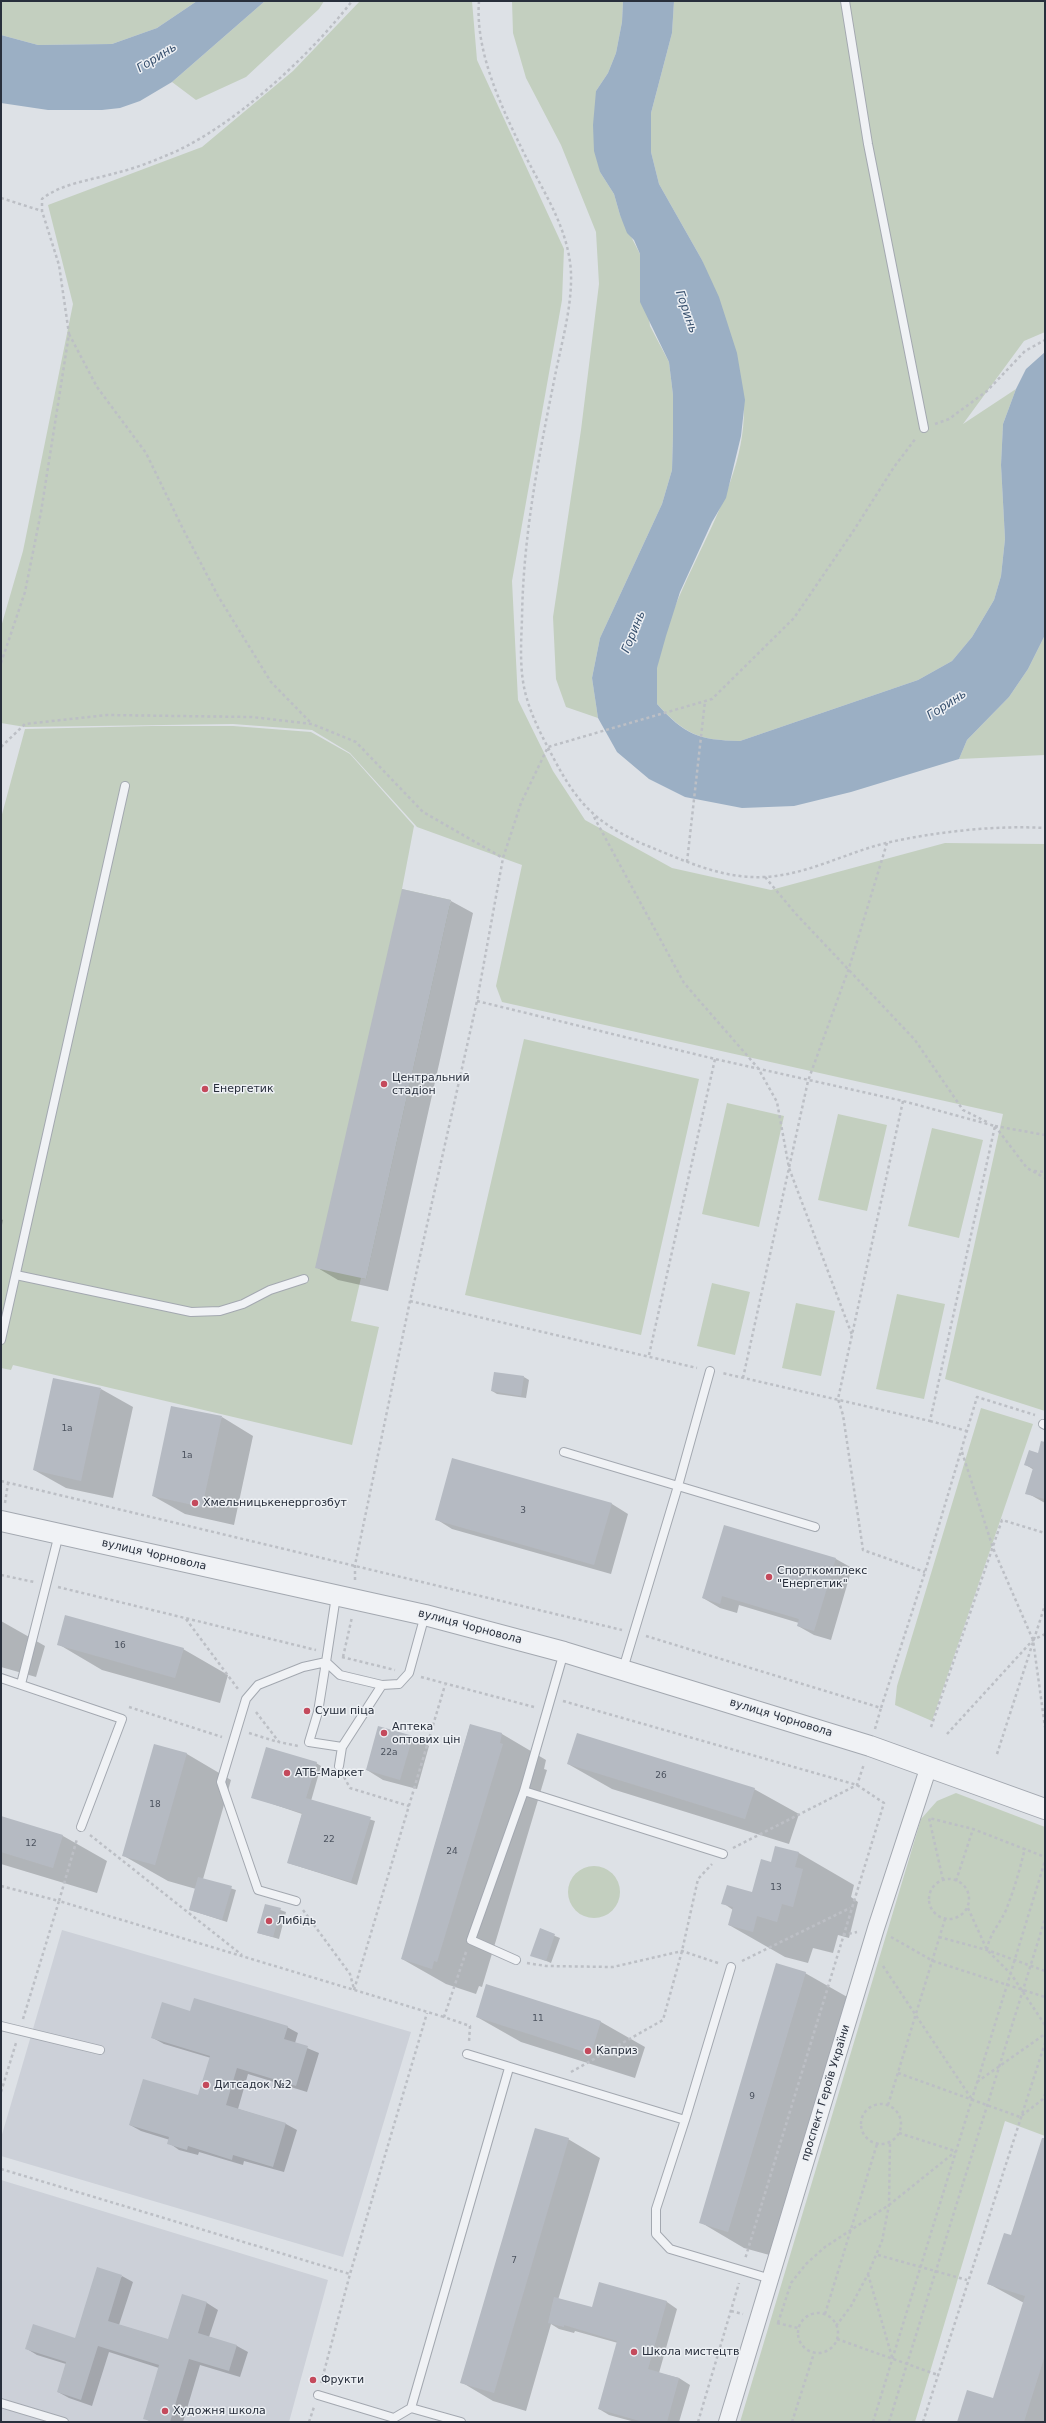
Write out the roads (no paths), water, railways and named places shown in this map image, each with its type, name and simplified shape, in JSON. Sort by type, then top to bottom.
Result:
[{"type":"street","name":"вулиця Чорновола","points":[[1,1521],[425,1615],[564,1652],[624,1669],[870,1746],[1045,1809]]},
{"type":"street","name":"проспект Героїв України","points":[[726,2422],[771,2279],[876,1928],[929,1766]]},
{"type":"lane","points":[[845,1],[868,144],[924,428]]},
{"type":"lane","points":[[1,1340],[126,786]]},
{"type":"lane","points":[[16,1275],[191,1312],[220,1311],[243,1304],[270,1290],[304,1279]]},
{"type":"lane","points":[[624,1669],[710,1371]]},
{"type":"lane","points":[[564,1452],[815,1527]]},
{"type":"lane","points":[[21,1684],[59,1534]]},
{"type":"lane","points":[[336,1596],[318,1712],[309,1742],[342,1747]]},
{"type":"lane","points":[[326,1662],[340,1675],[382,1685],[399,1684],[409,1673],[425,1615]]},
{"type":"lane","points":[[516,1960],[470,1940],[524,1791],[564,1652]]},
{"type":"lane","points":[[296,1901],[258,1890],[221,1782],[246,1699],[258,1685],[303,1666],[326,1662]]},
{"type":"lane","points":[[1,1678],[122,1719],[81,1827]]},
{"type":"lane","points":[[339,1766],[342,1747],[382,1685]]},
{"type":"lane","points":[[524,1791],[723,1854]]},
{"type":"lane","points":[[731,1966],[686,2120],[656,2209],[656,2234],[670,2249],[771,2279]]},
{"type":"lane","points":[[1,2026],[19,2032],[100,2050]]},
{"type":"lane","points":[[468,2054],[509,2068],[686,2120]]},
{"type":"lane","points":[[318,2395],[394,2418],[411,2408],[509,2068]]},
{"type":"lane","points":[[1,2403],[64,2422]]},
{"type":"lane","points":[[411,2408],[461,2422]]},
{"type":"water","name":"Горинь","points":[[197,1],[265,1],[172,82],[140,101],[120,108],[102,110],[48,110],[1,103],[1,35],[38,45],[112,44],[157,28]]},
{"type":"water","name":"Горинь","points":[[623,1],[674,1],[672,33],[651,113],[651,152],[659,184],[702,260],[719,297],[737,353],[745,400],[741,436],[726,498],[712,522],[680,592],[666,636],[657,668],[657,704],[676,723],[693,734],[713,739],[740,741],[918,680],[952,661],[972,637],[994,600],[1001,576],[1005,539],[1001,465],[1003,424],[1016,389],[1026,369],[1045,352],[1045,635],[1028,669],[1009,697],[967,740],[959,759],[851,792],[794,806],[742,808],[685,797],[649,779],[617,752],[598,718],[592,678],[600,638],[662,504],[672,470],[673,395],[669,362],[640,302],[640,254],[634,240],[627,233],[614,194],[600,172],[594,151],[593,125],[596,91],[608,73],[616,53],[622,22]]},
{"type":"place","name":"Центральний стадіон","points":[[384,1084]]},
{"type":"place","name":"Енергетик","points":[[205,1089]]},
{"type":"place","name":"Хмельницькенерргозбут","points":[[195,1503]]},
{"type":"place","name":"Спорткомплекс \"Енергетик\"","points":[[769,1577]]},
{"type":"place","name":"Суши піца","points":[[307,1711]]},
{"type":"place","name":"Аптека оптових цін","points":[[384,1733]]},
{"type":"place","name":"АТБ-Маркет","points":[[287,1773]]},
{"type":"place","name":"Либідь","points":[[269,1921]]},
{"type":"place","name":"Каприз","points":[[588,2051]]},
{"type":"place","name":"Дитсадок №2","points":[[206,2085]]},
{"type":"place","name":"Школа мистецтв","points":[[634,2352]]},
{"type":"place","name":"Фрукти","points":[[313,2380]]},
{"type":"place","name":"Художня школа","points":[[165,2411]]}]
